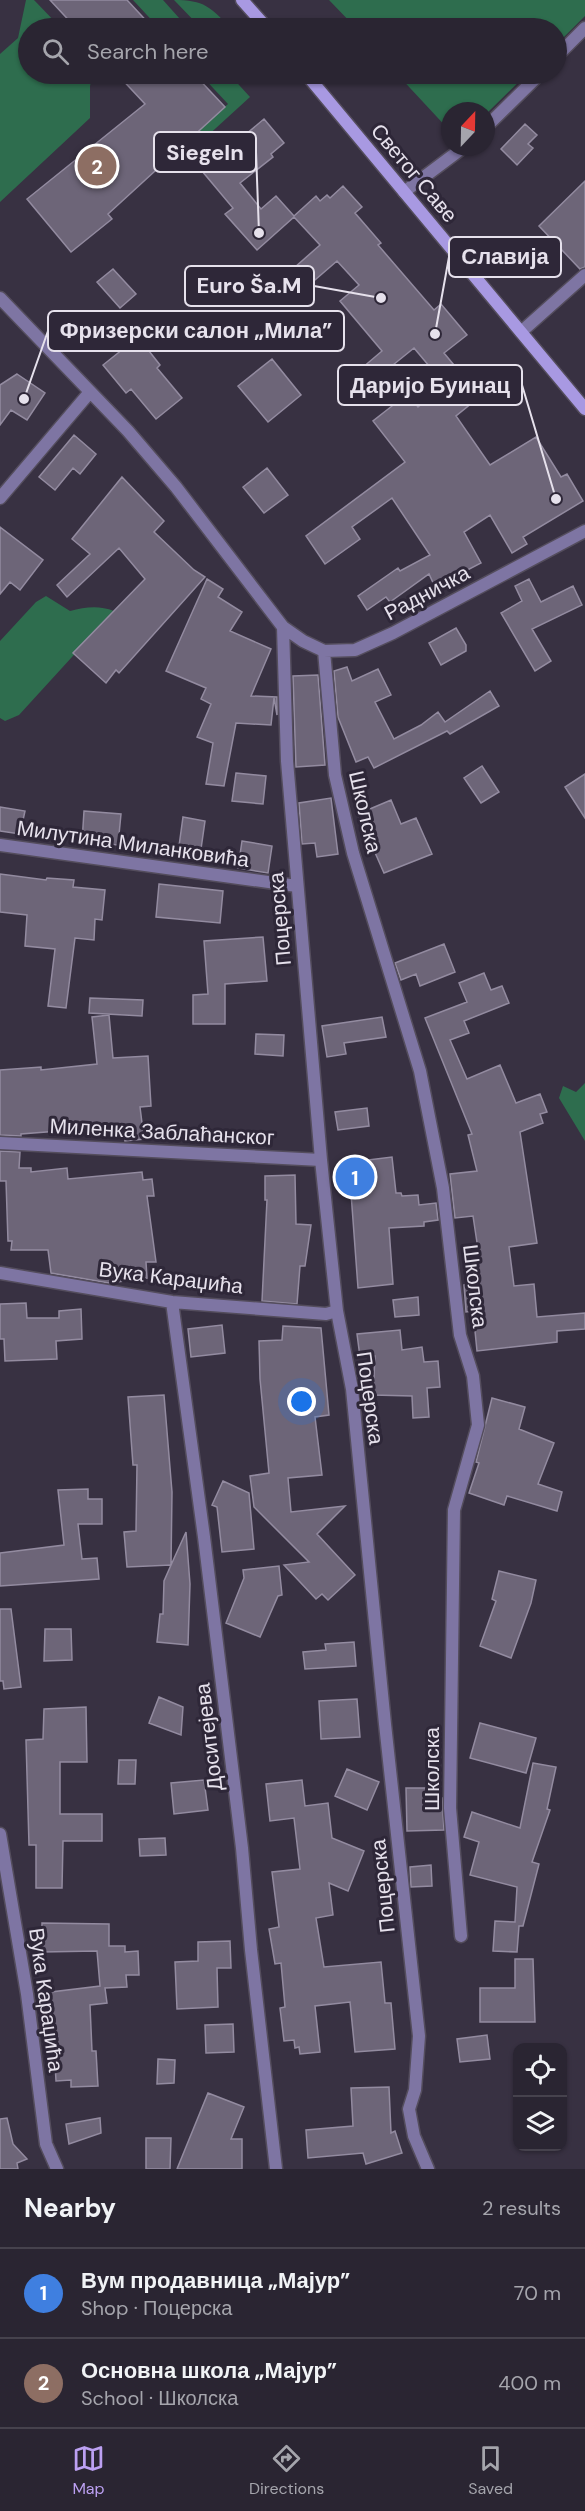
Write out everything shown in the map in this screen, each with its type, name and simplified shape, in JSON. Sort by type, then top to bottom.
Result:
[{"type":"street","points":[[242,0],[258,18]]},
{"type":"street","points":[[567,46],[585,28]]},
{"type":"street","name":"Светог Саве","points":[[314,84],[585,409]]},
{"type":"street","points":[[495,118],[530,84]]},
{"type":"street","points":[[404,192],[452,156]]},
{"type":"street","points":[[521,332],[585,275]]},
{"type":"street","points":[[0,298],[176,486],[283,627]]},
{"type":"street","points":[[0,498],[90,392]]},
{"type":"street","name":"Радничка","points":[[283,627],[303,641],[324,651],[355,650],[393,633],[585,531]]},
{"type":"street","name":"Поцерска","points":[[283,627],[287,760],[321,1160],[337,1311],[352,1389],[381,1692],[419,2036],[415,2090],[410,2109],[414,2136],[428,2169]]},
{"type":"street","name":"Школска","points":[[324,651],[335,775],[353,853],[420,1071],[443,1188],[460,1335],[473,1377],[478,1425],[454,1510],[450,1808],[461,1936]]},
{"type":"street","name":"Милутина Миланковића","points":[[0,845],[297,886]]},
{"type":"street","name":"Миленка Заблаћанског","points":[[0,1143],[321,1160]]},
{"type":"street","name":"Вука Караџића","points":[[0,1273],[172,1302],[326,1314],[337,1311]]},
{"type":"street","name":"Доситејева","points":[[172,1302],[204,1537],[242,1848],[276,2169]]},
{"type":"street","name":"Вука Караџића","points":[[0,1834],[27,1994],[46,2144],[57,2169]]},
{"type":"green space","points":[[26,0],[34,0],[51,18],[22,18]]},
{"type":"green space","points":[[133,0],[163,0],[179,18],[150,18]]},
{"type":"green space","points":[[174,0],[200,3],[220,18],[191,18]]},
{"type":"green space","points":[[329,0],[585,0],[585,16],[567,34],[567,18],[346,18]]},
{"type":"green space","points":[[18,38],[18,84],[90,84],[90,118],[0,202],[0,54]]},
{"type":"green space","points":[[209,84],[238,84],[250,97],[193,149],[186,142],[228,104]]},
{"type":"green space","points":[[406,84],[517,84],[495,105],[495,102],[441,102],[441,121]]},
{"type":"green space","points":[[46,596],[70,611],[92,607],[114,611],[19,715],[5,721],[0,718],[0,641],[36,602]]},
{"type":"green space","points":[[585,1083],[585,1141],[559,1098],[563,1086],[576,1092]]},
{"type":"building","points":[[50,0],[127,0],[144,18],[67,18]]},
{"type":"building","points":[[126,84],[203,84],[225,107],[108,214],[112,219],[71,252],[27,199],[145,104]]},
{"type":"building","points":[[264,119],[284,143],[271,154],[273,157],[240,183],[261,209],[276,196],[294,216],[316,196],[320,201],[327,195],[330,198],[343,186],[362,207],[355,213],[381,243],[378,245],[434,310],[441,304],[467,335],[444,353],[469,383],[465,386],[477,399],[456,416],[490,465],[536,437],[561,477],[567,474],[583,501],[523,537],[527,544],[512,553],[490,515],[464,532],[481,563],[435,587],[429,574],[390,602],[386,597],[367,610],[358,596],[398,568],[400,571],[430,555],[392,498],[352,527],[360,539],[325,564],[306,536],[405,462],[373,421],[392,406],[362,368],[382,351],[340,301],[359,285],[337,261],[301,292],[286,275],[320,245],[294,217],[257,250],[225,214],[233,208],[202,171]],"holes":[[[414,348],[445,385],[418,407],[388,369]]]},
{"type":"building","points":[[525,124],[537,135],[528,144],[533,148],[517,165],[501,149]]},
{"type":"building","points":[[585,181],[585,267],[580,269],[539,226]]},
{"type":"building","points":[[113,269],[136,294],[120,308],[97,282]]},
{"type":"building","points":[[138,337],[160,365],[157,368],[182,398],[156,419],[131,389],[126,393],[103,365]]},
{"type":"building","points":[[272,359],[301,395],[268,422],[238,386]]},
{"type":"building","points":[[17,374],[45,393],[27,420],[11,410],[0,425],[0,385]]},
{"type":"building","points":[[74,435],[96,454],[80,474],[73,468],[55,490],[39,477]]},
{"type":"building","points":[[267,468],[288,495],[264,513],[243,487]]},
{"type":"building","points":[[122,477],[164,521],[154,532],[194,570],[205,577],[119,673],[116,670],[106,683],[73,653],[145,579],[119,548],[67,597],[57,585],[90,554],[72,539]]},
{"type":"building","points":[[0,527],[43,560],[20,590],[10,582],[0,594]]},
{"type":"building","points":[[207,579],[223,589],[218,597],[242,612],[230,631],[271,649],[251,696],[277,697],[277,715],[274,698],[271,725],[236,723],[224,786],[206,784],[213,743],[197,737],[211,704],[201,699],[206,688],[166,671]]},
{"type":"building","points":[[529,579],[541,602],[573,586],[582,605],[532,629],[551,661],[535,671],[501,613],[522,601],[515,586]]},
{"type":"building","points":[[456,628],[466,645],[466,651],[441,665],[429,643]]},
{"type":"building","points":[[347,667],[352,681],[378,669],[391,695],[375,702],[394,739],[421,725],[438,712],[445,722],[490,691],[499,706],[450,734],[447,731],[374,768],[368,757],[356,762],[338,717],[334,671]]},
{"type":"building","points":[[318,675],[325,765],[296,767],[293,676]]},
{"type":"building","points":[[482,766],[499,792],[481,803],[464,778]]},
{"type":"building","points":[[236,773],[266,776],[263,804],[232,801]]},
{"type":"building","points":[[585,774],[585,818],[565,787]]},
{"type":"building","points":[[331,798],[338,854],[317,857],[315,843],[302,844],[299,803]]},
{"type":"building","points":[[391,800],[401,824],[416,818],[432,854],[384,873],[358,814]]},
{"type":"building","points":[[0,807],[25,811],[20,834],[0,831]]},
{"type":"building","points":[[84,811],[121,814],[118,845],[82,842]]},
{"type":"building","points":[[183,817],[205,821],[201,849],[179,846]]},
{"type":"building","points":[[242,841],[272,846],[268,873],[238,868]]},
{"type":"building","points":[[0,874],[46,880],[47,878],[74,880],[73,887],[105,890],[102,920],[95,919],[94,940],[75,938],[66,1008],[48,1006],[55,949],[25,946],[27,915],[0,912]]},
{"type":"building","points":[[159,884],[223,891],[220,923],[156,917]]},
{"type":"building","points":[[263,937],[267,981],[225,984],[225,1024],[193,1024],[193,995],[208,994],[204,941]]},
{"type":"building","points":[[444,944],[455,972],[420,986],[416,974],[401,980],[395,963]]},
{"type":"building","points":[[484,973],[491,990],[502,986],[509,1003],[464,1021],[469,1033],[450,1040],[467,1079],[500,1065],[516,1103],[540,1094],[547,1112],[540,1114],[543,1123],[520,1132],[537,1243],[509,1247],[514,1286],[534,1284],[537,1317],[585,1313],[585,1329],[557,1331],[557,1342],[477,1351],[473,1311],[466,1312],[464,1285],[475,1285],[471,1257],[479,1256],[473,1216],[455,1218],[450,1174],[477,1171],[468,1135],[472,1134],[425,1018],[467,1002],[459,983]]},
{"type":"building","points":[[90,998],[143,1000],[142,1016],[89,1013]]},
{"type":"building","points":[[109,1015],[113,1058],[148,1056],[151,1106],[140,1107],[144,1139],[125,1141],[123,1126],[21,1134],[21,1136],[0,1135],[0,1070],[41,1067],[41,1070],[97,1064],[92,1017]]},
{"type":"building","points":[[382,1017],[386,1037],[344,1043],[346,1054],[327,1057],[322,1026]]},
{"type":"building","points":[[256,1034],[284,1035],[283,1056],[255,1054]]},
{"type":"building","points":[[367,1108],[369,1126],[338,1130],[335,1112]]},
{"type":"building","points":[[0,1151],[20,1152],[19,1168],[31,1168],[31,1172],[67,1168],[68,1179],[142,1172],[143,1180],[152,1179],[154,1196],[147,1196],[156,1262],[146,1262],[147,1278],[109,1283],[51,1273],[48,1250],[11,1250],[12,1241],[8,1241],[6,1181],[0,1181]]},
{"type":"building","points":[[392,1157],[396,1193],[401,1193],[402,1196],[418,1195],[419,1205],[436,1203],[438,1220],[424,1222],[424,1226],[389,1228],[393,1284],[358,1288],[351,1193],[348,1193],[344,1163]]},
{"type":"building","points":[[295,1175],[296,1224],[311,1225],[305,1266],[300,1266],[297,1304],[262,1301],[267,1200],[265,1200],[265,1176]]},
{"type":"building","points":[[418,1297],[419,1315],[395,1317],[393,1300]]},
{"type":"building","points":[[26,1303],[27,1318],[59,1318],[59,1311],[81,1309],[82,1339],[56,1341],[57,1359],[5,1361],[4,1339],[0,1339],[0,1304]]},
{"type":"building","points":[[222,1325],[225,1353],[191,1357],[188,1329]]},
{"type":"building","points":[[283,1326],[321,1328],[329,1415],[315,1417],[322,1475],[288,1478],[291,1512],[345,1506],[317,1534],[355,1575],[328,1600],[322,1594],[316,1599],[284,1565],[309,1562],[254,1507],[250,1476],[269,1473],[260,1379],[259,1341],[282,1340]]},
{"type":"building","points":[[400,1330],[402,1350],[422,1347],[424,1362],[438,1361],[440,1387],[427,1388],[429,1417],[413,1418],[412,1396],[373,1395],[375,1356],[360,1357],[357,1334]]},
{"type":"building","points":[[164,1395],[172,1492],[171,1565],[127,1567],[124,1532],[136,1531],[137,1465],[133,1465],[128,1397]]},
{"type":"building","points":[[492,1398],[525,1407],[519,1429],[554,1443],[538,1484],[562,1492],[557,1511],[507,1496],[504,1505],[469,1493],[479,1463],[476,1462]]},
{"type":"building","points":[[223,1481],[249,1493],[254,1549],[222,1552],[217,1507],[212,1505]]},
{"type":"building","points":[[88,1489],[88,1499],[102,1499],[102,1524],[78,1524],[82,1559],[97,1558],[99,1579],[0,1586],[0,1553],[64,1545],[58,1490]]},
{"type":"building","points":[[186,1532],[190,1584],[188,1645],[157,1642],[160,1614],[163,1614],[164,1581]]},
{"type":"building","points":[[279,1566],[282,1595],[278,1596],[260,1637],[226,1623],[244,1578],[243,1570]]},
{"type":"building","points":[[499,1571],[536,1580],[531,1603],[511,1658],[480,1646],[496,1601],[492,1599]]},
{"type":"building","points":[[0,1609],[11,1609],[21,1687],[4,1689],[3,1681],[0,1681]]},
{"type":"building","points":[[45,1629],[71,1629],[72,1660],[44,1661]]},
{"type":"building","points":[[354,1642],[356,1666],[305,1669],[303,1652],[326,1650],[325,1644]]},
{"type":"building","points":[[159,1697],[183,1707],[181,1735],[149,1723]]},
{"type":"building","points":[[357,1699],[360,1737],[321,1739],[319,1701]]},
{"type":"building","points":[[86,1707],[87,1762],[60,1762],[60,1814],[102,1814],[102,1841],[63,1841],[62,1888],[36,1888],[36,1845],[29,1845],[26,1740],[43,1739],[44,1709]]},
{"type":"building","points":[[480,1723],[536,1738],[526,1773],[470,1758]]},
{"type":"building","points":[[119,1760],[136,1760],[135,1784],[118,1784]]},
{"type":"building","points":[[533,1763],[556,1767],[547,1809],[550,1810],[532,1862],[539,1864],[523,1926],[519,1926],[517,1952],[493,1951],[495,1921],[515,1922],[517,1887],[470,1875],[479,1842],[464,1837],[472,1812],[520,1828]]},
{"type":"building","points":[[347,1769],[379,1782],[367,1810],[335,1796]]},
{"type":"building","points":[[204,1780],[208,1810],[174,1814],[171,1783]]},
{"type":"building","points":[[302,1780],[305,1806],[328,1803],[332,1838],[364,1851],[348,1891],[329,1883],[333,1915],[316,1918],[324,1967],[381,1962],[385,2003],[391,2003],[395,2049],[355,2052],[350,2002],[315,2006],[320,2052],[300,2054],[299,2047],[295,2048],[294,2040],[284,2041],[280,2008],[285,2007],[281,1963],[275,1964],[269,1929],[279,1927],[272,1872],[300,1869],[294,1818],[270,1821],[266,1784]]},
{"type":"building","points":[[406,1788],[427,1788],[427,1798],[442,1798],[444,1830],[407,1831]]},
{"type":"building","points":[[165,1838],[166,1855],[140,1856],[139,1839]]},
{"type":"building","points":[[431,1865],[432,1886],[411,1887],[410,1867]]},
{"type":"building","points":[[42,1923],[109,1924],[109,1946],[125,1946],[125,1952],[138,1951],[139,1975],[126,1975],[127,1987],[105,1988],[107,2003],[90,2005],[92,2051],[96,2051],[98,2086],[71,2087],[71,2080],[56,2081],[51,1992],[100,1986],[97,1951],[42,1952]]},
{"type":"building","points":[[230,1941],[231,1968],[217,1968],[218,2007],[177,2009],[175,1962],[198,1961],[198,1942]]},
{"type":"building","points":[[515,1959],[533,1959],[535,2022],[480,2022],[480,1988],[515,1988]]},
{"type":"building","points":[[233,2024],[234,2052],[206,2053],[205,2025]]},
{"type":"building","points":[[487,2035],[490,2059],[460,2062],[457,2039]]},
{"type":"building","points":[[158,2059],[175,2060],[174,2083],[157,2084]]},
{"type":"building","points":[[389,2087],[391,2133],[395,2131],[402,2153],[366,2164],[363,2153],[308,2158],[306,2130],[353,2126],[351,2088]]},
{"type":"building","points":[[208,2093],[244,2107],[231,2139],[242,2139],[242,2169],[177,2169]]},
{"type":"building","points":[[7,2118],[13,2144],[27,2159],[17,2163],[18,2169],[0,2169],[0,2119]]},
{"type":"building","points":[[100,2118],[101,2133],[69,2144],[66,2124]]},
{"type":"building","points":[[146,2138],[171,2138],[170,2169],[146,2169]]},
{"type":"place","name":"Основна школа „Мајур”","points":[[97,166]]},
{"type":"place","name":"Siegeln","points":[[259,233]]},
{"type":"place","name":"Euro Ša.M","points":[[381,298]]},
{"type":"place","name":"Славија","points":[[435,334]]},
{"type":"place","name":"Фризерски салон „Мила”","points":[[24,399]]},
{"type":"place","name":"Даријо Буинац","points":[[556,499]]},
{"type":"place","name":"Вум продавница „Мајур”","points":[[355,1177]]}]
